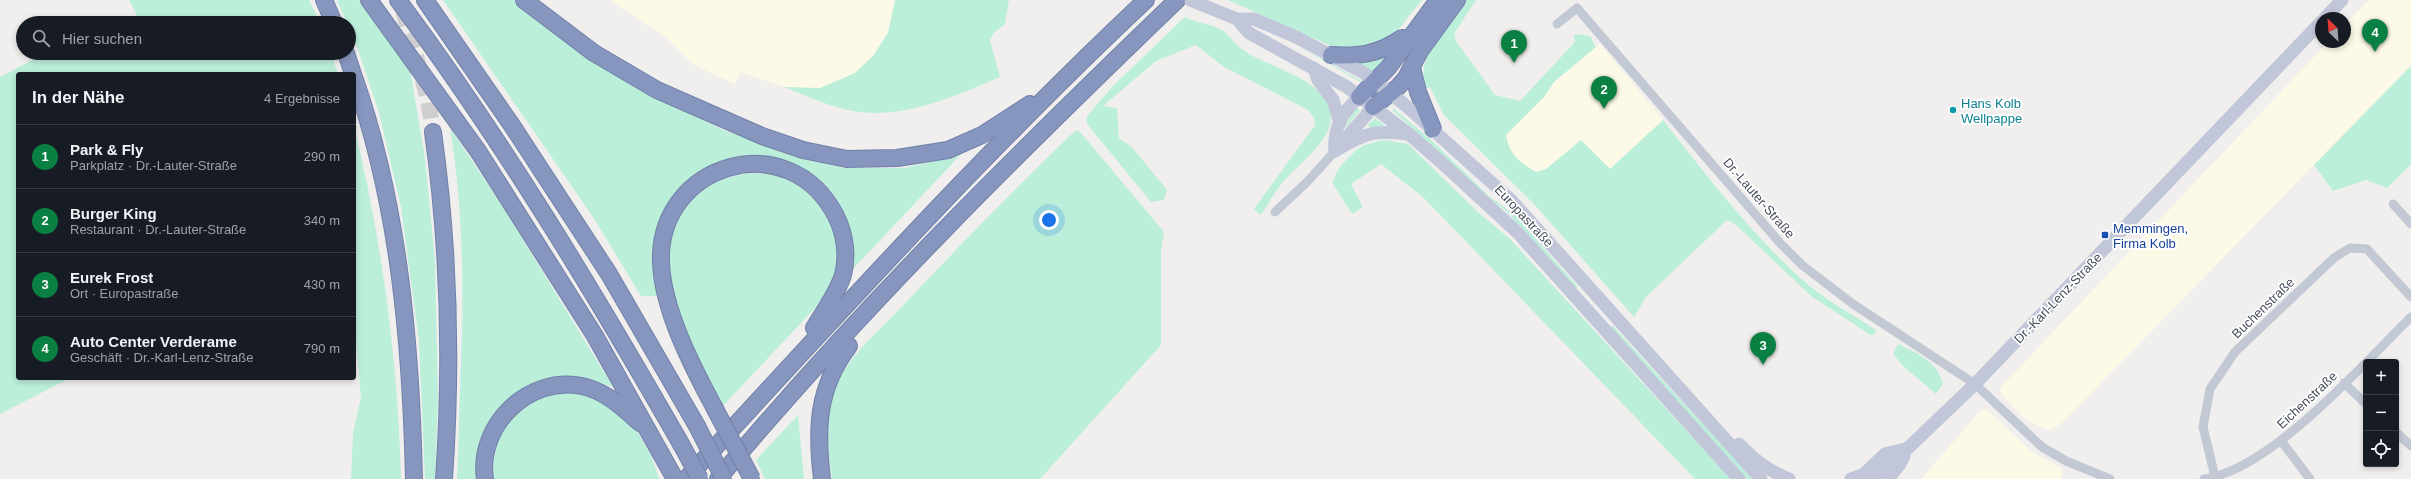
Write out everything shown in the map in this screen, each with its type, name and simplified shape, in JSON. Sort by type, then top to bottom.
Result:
[{"type":"highway","points":[[324,0],[331,16]]},
{"type":"highway","points":[[369,0],[478,151],[595,336],[651,433],[675,479]]},
{"type":"highway","points":[[398,0],[494,137],[592,289],[700,479]]},
{"type":"highway","points":[[425,0],[511,124],[605,268],[697,426],[724,479]]},
{"type":"highway","points":[[524,0],[594,53],[656,90],[718,118],[803,150],[847,159],[897,158],[922,155],[948,150],[982,135],[1024,113]]},
{"type":"highway","points":[[686,479],[797,357],[1024,113],[1068,76],[1146,0]]},
{"type":"highway","points":[[718,479],[771,417],[890,288],[1040,133],[1177,0]]},
{"type":"highway","points":[[1359,97],[1375,82],[1410,39],[1438,0]]},
{"type":"highway","points":[[1373,107],[1402,83],[1412,68],[1420,51],[1457,0]]},
{"type":"highway","points":[[1331,55],[1370,54],[1385,49],[1402,38],[1410,39]]},
{"type":"highway","points":[[348,60],[352,72]]},
{"type":"highway","points":[[1412,68],[1418,92],[1433,130]]},
{"type":"highway","points":[[356,83],[373,136],[388,207],[398,268],[412,406],[414,479]]},
{"type":"highway","points":[[433,132],[443,206],[448,296],[447,431],[444,479]]},
{"type":"highway","points":[[752,479],[695,372],[677,331],[661,262],[664,237],[674,210],[699,181],[711,174],[744,164],[757,164],[768,165],[796,174],[820,191],[840,224],[846,254],[843,275],[836,292],[797,357]]},
{"type":"highway","points":[[822,479],[818,444],[822,402],[827,382],[836,363],[890,288]]},
{"type":"highway","points":[[485,479],[484,458],[488,442],[496,426],[515,404],[540,389],[573,385],[591,388],[614,401],[651,433]]},
{"type":"main road","name":"Europastraße","points":[[1190,0],[1237,19],[1254,19],[1331,55],[1375,82],[1433,130],[1511,200],[1761,479]]},
{"type":"main road","points":[[2331,12],[2342,0]]},
{"type":"main road","name":"Europastraße","points":[[1237,19],[1249,33],[1314,68],[1359,97],[1409,134],[1518,233],[1739,479]]},
{"type":"main road","name":"Dr.-Karl-Lenz-Straße","points":[[1870,479],[1907,449],[1975,384],[2315,28]]},
{"type":"main road","points":[[1314,68],[1318,80],[1333,100],[1340,123]]},
{"type":"main road","points":[[1335,151],[1334,135],[1340,123],[1359,97]]},
{"type":"main road","points":[[1335,151],[1373,107]]},
{"type":"main road","points":[[1335,151],[1361,136],[1391,132],[1409,134]]},
{"type":"main road","points":[[1717,431],[1738,443],[1756,462],[1776,474],[1789,479]]},
{"type":"main road","points":[[1851,479],[1864,474],[1885,454],[1907,449]]},
{"type":"main road","name":"Dr.-Karl-Lenz-Straße","points":[[1888,479],[1900,464],[1907,449]]},
{"type":"street","name":"Dr.-Lauter-Straße","points":[[1557,24],[1577,8],[1781,244],[1802,266],[1853,304],[1975,384]]},
{"type":"street","points":[[1275,212],[1335,151]]},
{"type":"street","points":[[2394,204],[2411,224]]},
{"type":"street","name":"Buchenstraße","points":[[2215,478],[2202,427],[2210,389],[2235,352],[2335,257],[2350,248],[2367,250],[2411,297]]},
{"type":"street","name":"Eichenstraße","points":[[2204,479],[2215,478],[2282,442],[2411,317]]},
{"type":"street","points":[[2344,383],[2363,401]]},
{"type":"street","points":[[1975,384],[2042,447],[2066,461],[2110,479]]},
{"type":"street","points":[[2399,435],[2411,446]]},
{"type":"street","points":[[2282,442],[2310,479]]},
{"type":"shaded area","points":[[610,0],[895,0],[888,33],[873,56],[855,73],[836,82],[820,88],[804,88],[784,87],[740,72],[735,84],[694,65],[664,36]]},
{"type":"shaded area","points":[[2369,0],[2411,0],[2411,65],[2062,423],[2050,430],[2040,427],[2024,418],[2001,394],[2000,388],[2322,48],[2351,48],[2351,18]]},
{"type":"shaded area","points":[[1600,44],[1663,120],[1610,169],[1581,140],[1546,169],[1536,172],[1520,163],[1508,148],[1506,135],[1544,97],[1554,82]]},
{"type":"shaded area","points":[[1981,410],[1987,410],[2033,453],[2062,468],[2062,479],[1921,479]]},
{"type":"green space","points":[[129,0],[309,0],[317,16],[135,16],[137,15]]},
{"type":"green space","points":[[337,0],[359,0],[410,69],[425,158],[435,260],[438,396],[435,479],[425,479],[419,341],[401,207],[379,113],[356,44],[356,16],[344,16]]},
{"type":"green space","points":[[443,0],[514,0],[531,14],[686,111],[723,130],[803,158],[843,168],[904,168],[939,160],[965,150],[853,269],[852,239],[847,220],[833,194],[817,178],[799,166],[778,159],[757,156],[735,158],[715,165],[696,176],[680,191],[661,215],[657,228],[655,247],[655,267],[658,296],[641,296],[593,217]]},
{"type":"green space","points":[[895,0],[1009,0],[1005,24],[994,33],[990,40],[1000,77],[944,100],[924,106],[884,113],[864,112],[836,107],[784,87],[820,88],[855,73],[873,56],[888,33]]},
{"type":"green space","points":[[1228,0],[1422,0],[1393,36],[1366,50],[1333,47]]},
{"type":"green space","points":[[1465,0],[1476,0],[1454,34],[1456,41],[1495,95],[1520,101],[1575,42],[1574,34],[1590,36],[1596,47],[1554,82],[1544,97],[1506,135],[1510,148],[1520,161],[1536,172],[1546,169],[1581,140],[1610,169],[1663,120],[1731,204],[1786,265],[1814,290],[1877,331],[1872,336],[1811,296],[1735,224],[1727,220],[1646,297],[1634,317],[1534,204],[1444,115],[1430,87],[1425,89],[1423,76],[1429,52],[1442,30]]},
{"type":"green space","points":[[1185,17],[1222,30],[1239,47],[1253,56],[1310,84],[1321,94],[1329,105],[1331,118],[1329,128],[1324,138],[1309,156],[1283,182],[1260,215],[1254,209],[1315,125],[1314,118],[1308,110],[1224,67],[1196,45],[1156,61],[1103,106],[1117,108],[1119,138],[1132,147],[1167,190],[1164,200],[1151,202],[1087,124],[1087,116],[1114,85]]},
{"type":"green space","points":[[1293,43],[1360,80],[1362,83]]},
{"type":"green space","points":[[1389,52],[1373,72],[1357,62]]},
{"type":"green space","points":[[32,60],[333,60],[337,72],[16,72],[16,380],[66,380],[0,414],[0,77]]},
{"type":"green space","points":[[2411,66],[2411,164],[2387,188],[2366,180],[2333,191],[2314,165]]},
{"type":"green space","points":[[1357,108],[1360,110],[1344,130],[1352,113]]},
{"type":"green space","points":[[1393,108],[1428,137],[1489,196],[1516,216],[1578,287],[1575,288],[1506,211],[1476,188],[1393,111]]},
{"type":"green space","points":[[1375,118],[1383,124],[1383,127],[1370,127],[1368,125]]},
{"type":"green space","points":[[450,128],[503,207],[613,387],[593,381],[571,377],[551,378],[533,384],[516,394],[501,407],[490,422],[482,440],[477,459],[478,479],[457,479],[462,335],[462,246],[458,187]]},
{"type":"green space","points":[[1076,130],[1081,133],[1164,232],[1161,252],[1161,345],[1040,479],[832,479],[828,440],[829,412],[831,399],[841,375],[873,335],[971,234]]},
{"type":"green space","points":[[356,134],[373,213],[387,301],[396,390],[401,479],[351,479],[353,433],[361,397],[356,341]]},
{"type":"green space","points":[[1385,140],[1408,144],[1479,213],[1510,239],[1731,479],[1695,479],[1424,198],[1381,164],[1351,184],[1363,207],[1352,214],[1333,184],[1336,174],[1343,163],[1361,147],[1370,143]]},
{"type":"green space","points":[[755,173],[775,175],[796,183],[822,206],[834,229],[839,262],[831,291],[722,407],[686,335],[670,281],[669,255],[674,230],[687,206],[701,191],[726,178]]},
{"type":"green space","points":[[1613,326],[1753,479],[1747,479],[1610,327]]},
{"type":"green space","points":[[1898,344],[1926,359],[1937,370],[1943,384],[1936,394],[1903,366],[1893,354]]},
{"type":"green space","points":[[559,392],[576,392],[599,398],[636,429],[652,457],[659,479],[493,479],[493,463],[496,448],[501,434],[508,422],[518,411],[529,403],[543,396]]},
{"type":"green space","points":[[798,415],[804,479],[765,479],[756,460]]},
{"type":"tunnel","points":[[403,10],[428,99],[433,132]]},
{"type":"place","name":"Auto Center Verderame","points":[[2375,52]]},
{"type":"place","name":"Park & Fly","points":[[1514,63]]},
{"type":"place","name":"Burger King","points":[[1604,109]]},
{"type":"place","name":"Hans Kolb Wellpappe","points":[[1953,110]]},
{"type":"place","name":"Memmingen, Firma Kolb","points":[[2105,235]]},
{"type":"place","name":"Eurek Frost","points":[[1763,365]]}]
